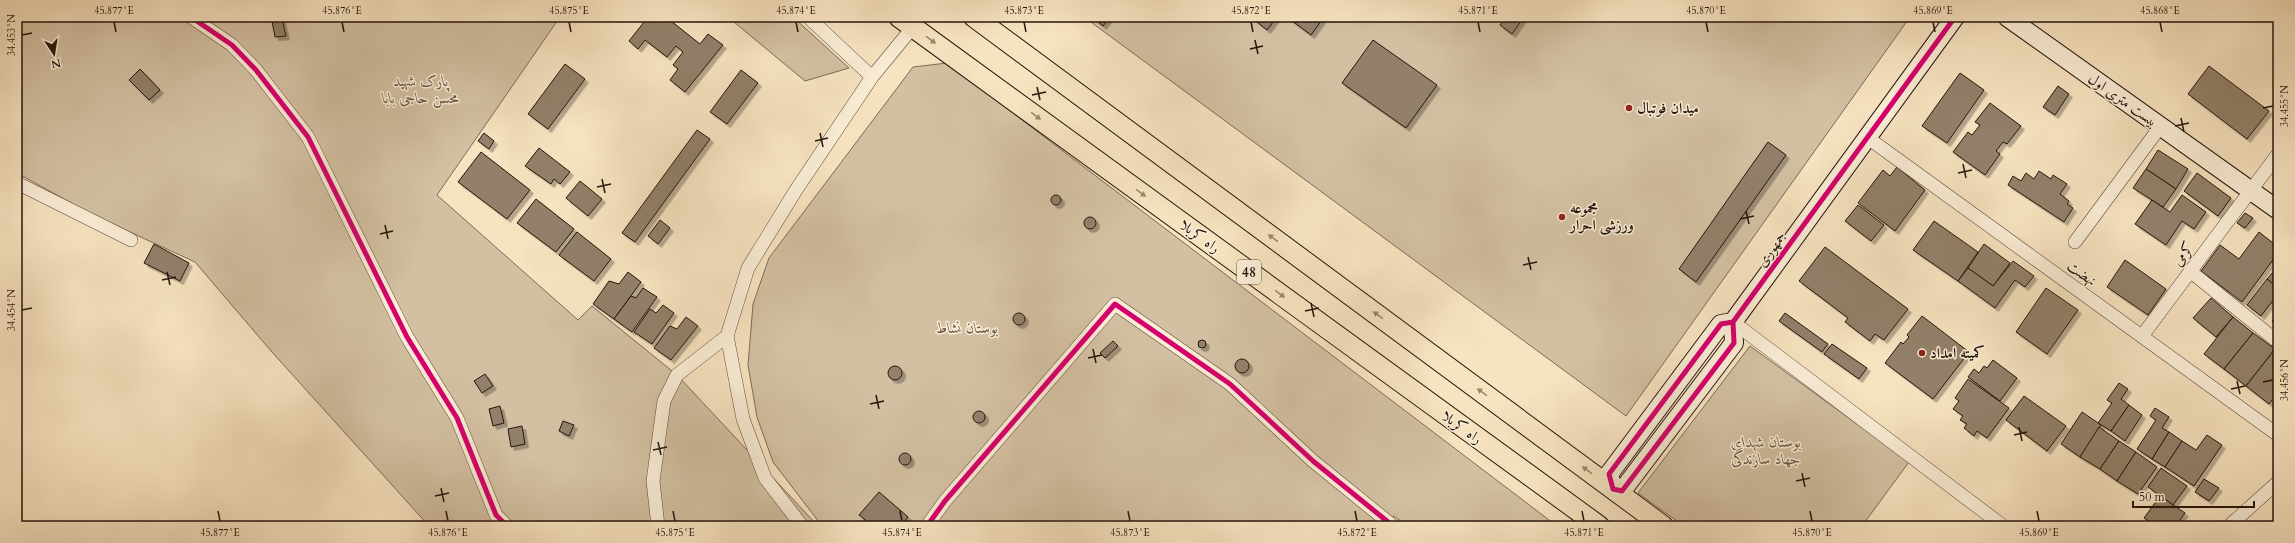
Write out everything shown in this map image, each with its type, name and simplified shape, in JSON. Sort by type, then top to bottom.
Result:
[{"type":"main road","points":[[974,17],[1663,526]]},
{"type":"main road","name":"راه کربلا","points":[[906,22],[1599,526]]},
{"type":"street","points":[[191,17],[232,46],[256,70],[308,137],[407,338],[457,418],[496,515],[507,526]]},
{"type":"street","points":[[808,17],[872,77]]},
{"type":"street","name":"جمهوری","points":[[1734,322],[1955,17]]},
{"type":"street","name":"بیست متری اول","points":[[2007,17],[2278,210]]},
{"type":"street","points":[[802,526],[765,478],[743,419],[726,336],[748,268],[796,190],[872,77],[906,22]]},
{"type":"street","points":[[2074,242],[2160,126]]},
{"type":"street","name":"نهضت","points":[[1868,138],[2278,435]]},
{"type":"street","name":"کرمی","points":[[2142,336],[2278,154]]},
{"type":"street","points":[[17,183],[131,240]]},
{"type":"street","points":[[2190,271],[2278,342]]},
{"type":"street","points":[[927,526],[949,496],[1115,304],[1230,384],[1313,461],[1392,526]]},
{"type":"street","points":[[1613,489],[1609,474],[1721,324],[1734,322],[2003,526]]},
{"type":"street","points":[[658,526],[653,481],[664,401],[677,375],[726,336]]},
{"type":"street","points":[[2229,526],[2278,482]]},
{"type":"green space","name":"پارک شهید محسن حاجی بابا","points":[[17,17],[560,17],[437,195],[578,320],[592,306],[677,375],[818,526],[429,526],[271,351],[195,262],[91,214],[17,173]]},
{"type":"green space","points":[[728,17],[793,17],[849,68],[805,81]]},
{"type":"green space","name":"مجموعه ورزشی احرار","points":[[1084,17],[1910,17],[1626,416]]},
{"type":"green space","name":"بوستان نشاط","points":[[947,63],[1557,526],[1407,526],[1394,516],[1384,526],[822,526],[773,462],[757,417],[748,365],[753,304],[769,258],[913,67]]},
{"type":"green space","name":"بوستان شهدای جهاد سازندگی","points":[[1750,346],[1909,462],[1862,526],[1684,526],[1638,493]]},
{"type":"building","points":[[648,17],[666,17],[700,44],[708,34],[723,45],[685,92],[670,80],[678,69],[673,65],[683,52],[676,46],[667,57],[645,40],[638,49],[629,41]]},
{"type":"building","points":[[1092,17],[1110,17],[1103,26]]},
{"type":"building","points":[[1251,17],[1277,17],[1267,30]]},
{"type":"building","points":[[1287,17],[1324,17],[1311,35]]},
{"type":"building","points":[[1506,17],[1524,17],[1512,34],[1500,25]]},
{"type":"building","points":[[282,19],[286,36],[275,37],[272,21]]},
{"type":"building","points":[[1373,40],[1437,85],[1406,128],[1342,83]]},
{"type":"building","points":[[565,64],[585,79],[548,129],[528,114]]},
{"type":"building","points":[[2209,66],[2269,111],[2247,139],[2188,94]]},
{"type":"building","points":[[140,69],[160,90],[149,100],[129,80]]},
{"type":"building","points":[[741,70],[758,83],[727,124],[710,112]]},
{"type":"building","points":[[1960,73],[1984,90],[1947,143],[1922,126]]},
{"type":"building","points":[[2058,86],[2069,94],[2055,115],[2043,107]]},
{"type":"building","points":[[1990,103],[2021,126],[2007,144],[2003,142],[1996,151],[2000,154],[1985,175],[1953,152],[1968,132],[1972,135],[1980,125],[1975,122]]},
{"type":"building","points":[[697,130],[710,139],[635,242],[622,233]]},
{"type":"building","points":[[484,133],[494,141],[489,149],[478,141]]},
{"type":"building","points":[[1768,142],[1786,155],[1696,282],[1679,269]]},
{"type":"building","points":[[539,148],[570,172],[560,184],[554,179],[551,184],[525,166]]},
{"type":"building","points":[[2158,150],[2188,169],[2176,189],[2146,169]]},
{"type":"building","points":[[481,152],[530,190],[507,219],[458,182]]},
{"type":"building","points":[[1897,167],[1925,190],[1895,231],[1858,203],[1883,170],[1890,176]]},
{"type":"building","points":[[2146,169],[2176,189],[2163,207],[2133,188]]},
{"type":"building","points":[[2039,171],[2051,179],[2053,175],[2067,184],[2060,194],[2069,201],[2067,204],[2073,208],[2064,222],[2008,185],[2013,176],[2021,181],[2026,173],[2034,179]]},
{"type":"building","points":[[2197,173],[2231,198],[2218,216],[2184,191]]},
{"type":"building","points":[[580,181],[602,199],[588,216],[566,198]]},
{"type":"building","points":[[1054,195],[1058,195],[1060,196],[1060,204],[1054,205],[1051,202],[1051,198]]},
{"type":"building","points":[[2182,195],[2206,212],[2194,229],[2182,221],[2166,245],[2135,224],[2152,200],[2170,212]]},
{"type":"building","points":[[536,199],[574,229],[556,252],[517,223]]},
{"type":"building","points":[[1858,205],[1884,225],[1871,241],[1845,221]]},
{"type":"building","points":[[2245,213],[2253,218],[2245,228],[2237,223]]},
{"type":"building","points":[[1088,217],[1092,217],[1096,223],[1092,229],[1088,229],[1084,225],[1084,221]]},
{"type":"building","points":[[660,220],[670,228],[658,244],[648,236]]},
{"type":"building","points":[[1934,221],[1978,252],[1958,281],[1913,250]]},
{"type":"building","points":[[577,232],[611,259],[594,281],[559,255]]},
{"type":"building","points":[[2259,232],[2278,247],[2278,253],[2242,302],[2201,271],[2220,245],[2239,259]]},
{"type":"building","points":[[154,244],[189,263],[180,281],[144,263]]},
{"type":"building","points":[[1984,244],[2010,263],[1993,286],[1968,268]]},
{"type":"building","points":[[1825,247],[1908,309],[1884,340],[1875,334],[1870,341],[1845,322],[1848,318],[1799,281]]},
{"type":"building","points":[[2125,260],[2166,289],[2148,315],[2107,287]]},
{"type":"building","points":[[2013,261],[2034,276],[2025,287],[2015,280],[1995,308],[1958,281],[1968,268],[1993,286]]},
{"type":"building","points":[[2278,266],[2278,288],[2267,279]]},
{"type":"building","points":[[628,272],[641,282],[614,319],[593,304],[609,281],[619,284]]},
{"type":"building","points":[[2267,279],[2278,288],[2278,294],[2261,316],[2247,305]]},
{"type":"building","points":[[643,288],[657,297],[632,332],[614,319],[631,296],[636,298]]},
{"type":"building","points":[[2046,288],[2078,310],[2047,354],[2016,332]]},
{"type":"building","points":[[2211,298],[2233,317],[2216,337],[2193,318]]},
{"type":"building","points":[[663,305],[674,313],[652,344],[634,332],[650,309],[656,313]]},
{"type":"building","points":[[1017,313],[1021,313],[1025,319],[1021,325],[1017,325],[1013,321],[1013,317]]},
{"type":"building","points":[[1785,313],[1828,344],[1822,352],[1779,321]]},
{"type":"building","points":[[2278,313],[2278,325],[2272,321]]},
{"type":"building","points":[[1922,316],[1969,352],[1933,399],[1885,363],[1901,342],[1903,344],[1909,337],[1907,335]]},
{"type":"building","points":[[686,317],[698,326],[671,360],[654,348],[670,326],[677,329]]},
{"type":"building","points":[[2233,317],[2253,333],[2224,369],[2204,354]]},
{"type":"building","points":[[2253,333],[2275,349],[2246,386],[2224,369]]},
{"type":"building","points":[[1200,340],[1204,340],[1206,344],[1204,348],[1200,348],[1198,346],[1198,342]]},
{"type":"building","points":[[1113,341],[1118,346],[1105,358],[1100,353]]},
{"type":"building","points":[[1832,344],[1867,368],[1859,379],[1824,354]]},
{"type":"building","points":[[2275,349],[2278,352],[2278,393],[2269,404],[2246,386]]},
{"type":"building","points":[[1242,359],[1247,361],[1249,366],[1247,371],[1242,373],[1237,371],[1235,366],[1237,361]]},
{"type":"building","points":[[1993,360],[2017,378],[2000,401],[1968,377],[1974,369],[1979,373],[1984,366],[1987,368]]},
{"type":"building","points":[[895,366],[900,368],[902,373],[900,378],[895,380],[890,378],[888,373],[890,368]]},
{"type":"building","points":[[485,374],[493,386],[482,393],[474,381]]},
{"type":"building","points":[[1968,379],[2009,408],[1987,438],[1977,431],[1974,436],[1964,428],[1967,424],[1960,420],[1963,416],[1953,409],[1959,401],[1955,398]]},
{"type":"building","points":[[2119,383],[2128,389],[2121,399],[2129,405],[2111,431],[2098,423],[2112,403],[2107,400]]},
{"type":"building","points":[[2024,396],[2066,426],[2047,451],[2006,420]]},
{"type":"building","points":[[2129,405],[2142,415],[2125,441],[2111,431]]},
{"type":"building","points":[[500,406],[504,423],[493,426],[489,409]]},
{"type":"building","points":[[2155,408],[2169,417],[2162,428],[2169,432],[2152,459],[2137,449],[2156,420],[2150,416]]},
{"type":"building","points":[[977,411],[981,411],[985,417],[981,423],[977,423],[973,419],[973,415]]},
{"type":"building","points":[[2082,412],[2101,425],[2080,457],[2061,444]]},
{"type":"building","points":[[563,421],[574,425],[569,436],[559,431]]},
{"type":"building","points":[[522,426],[525,444],[511,447],[508,429]]},
{"type":"building","points":[[2099,427],[2119,441],[2100,469],[2080,457]]},
{"type":"building","points":[[2169,432],[2182,441],[2165,467],[2152,459]]},
{"type":"building","points":[[2207,435],[2222,445],[2194,486],[2165,467],[2182,441],[2196,450]]},
{"type":"building","points":[[2119,441],[2136,452],[2117,481],[2100,469]]},
{"type":"building","points":[[2136,452],[2157,467],[2138,494],[2117,481]]},
{"type":"building","points":[[903,453],[907,453],[911,459],[907,465],[903,465],[899,461],[899,457]]},
{"type":"building","points":[[2161,468],[2187,486],[2173,505],[2148,487]]},
{"type":"building","points":[[2204,479],[2219,488],[2209,501],[2195,492]]},
{"type":"building","points":[[879,492],[908,517],[900,526],[873,526],[859,515]]},
{"type":"building","points":[[2160,496],[2185,513],[2176,526],[2156,526],[2144,518]]},
{"type":"cycle path","points":[[191,17],[232,45],[256,70],[308,137],[407,337],[457,418],[496,515],[507,526]]},
{"type":"cycle path","points":[[1733,322],[1734,343],[1622,491],[1613,489],[1609,474],[1721,324],[1733,322],[1955,17]]},
{"type":"cycle path","points":[[927,526],[945,501],[1115,304],[1230,384],[1313,461],[1393,526]]},
{"type":"place","name":"میدان فوتبال","points":[[1629,108]]},
{"type":"place","name":"مجموعه ورزشی احرار","points":[[1562,217]]},
{"type":"place","name":"کمیته امداد","points":[[1922,353]]}]
